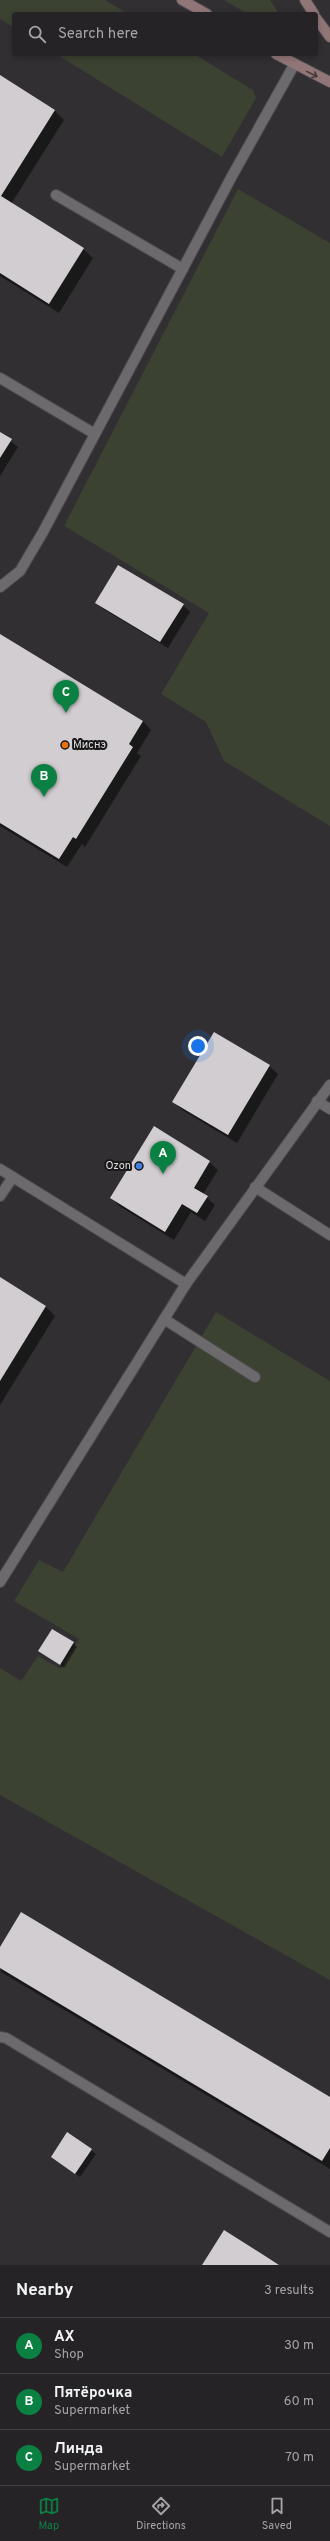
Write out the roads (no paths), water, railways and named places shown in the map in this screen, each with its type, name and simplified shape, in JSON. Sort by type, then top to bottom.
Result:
[{"type":"main road","points":[[182,0],[203,12]]},
{"type":"main road","points":[[305,0],[313,12]]},
{"type":"main road","points":[[318,21],[330,37]]},
{"type":"main road","points":[[279,56],[294,65],[330,82]]},
{"type":"street","points":[[0,587],[20,571],[294,65]]},
{"type":"street","points":[[56,195],[183,268]]},
{"type":"street","points":[[0,378],[95,434]]},
{"type":"street","points":[[0,1582],[186,1284],[330,1085]]},
{"type":"street","points":[[317,1101],[330,1109]]},
{"type":"street","points":[[0,1169],[186,1284]]},
{"type":"street","points":[[0,1196],[13,1177]]},
{"type":"street","points":[[255,1187],[330,1234]]},
{"type":"street","points":[[164,1319],[255,1377]]},
{"type":"street","points":[[0,2037],[19,2046],[330,2232]]},
{"type":"place","name":"Линда","points":[[66,713]]},
{"type":"place","name":"Миснэ","points":[[65,745]]},
{"type":"place","name":"Пятёрочка","points":[[44,797]]},
{"type":"place","name":"Ozon","points":[[139,1166]]},
{"type":"place","name":"АХ","points":[[163,1174]]}]
